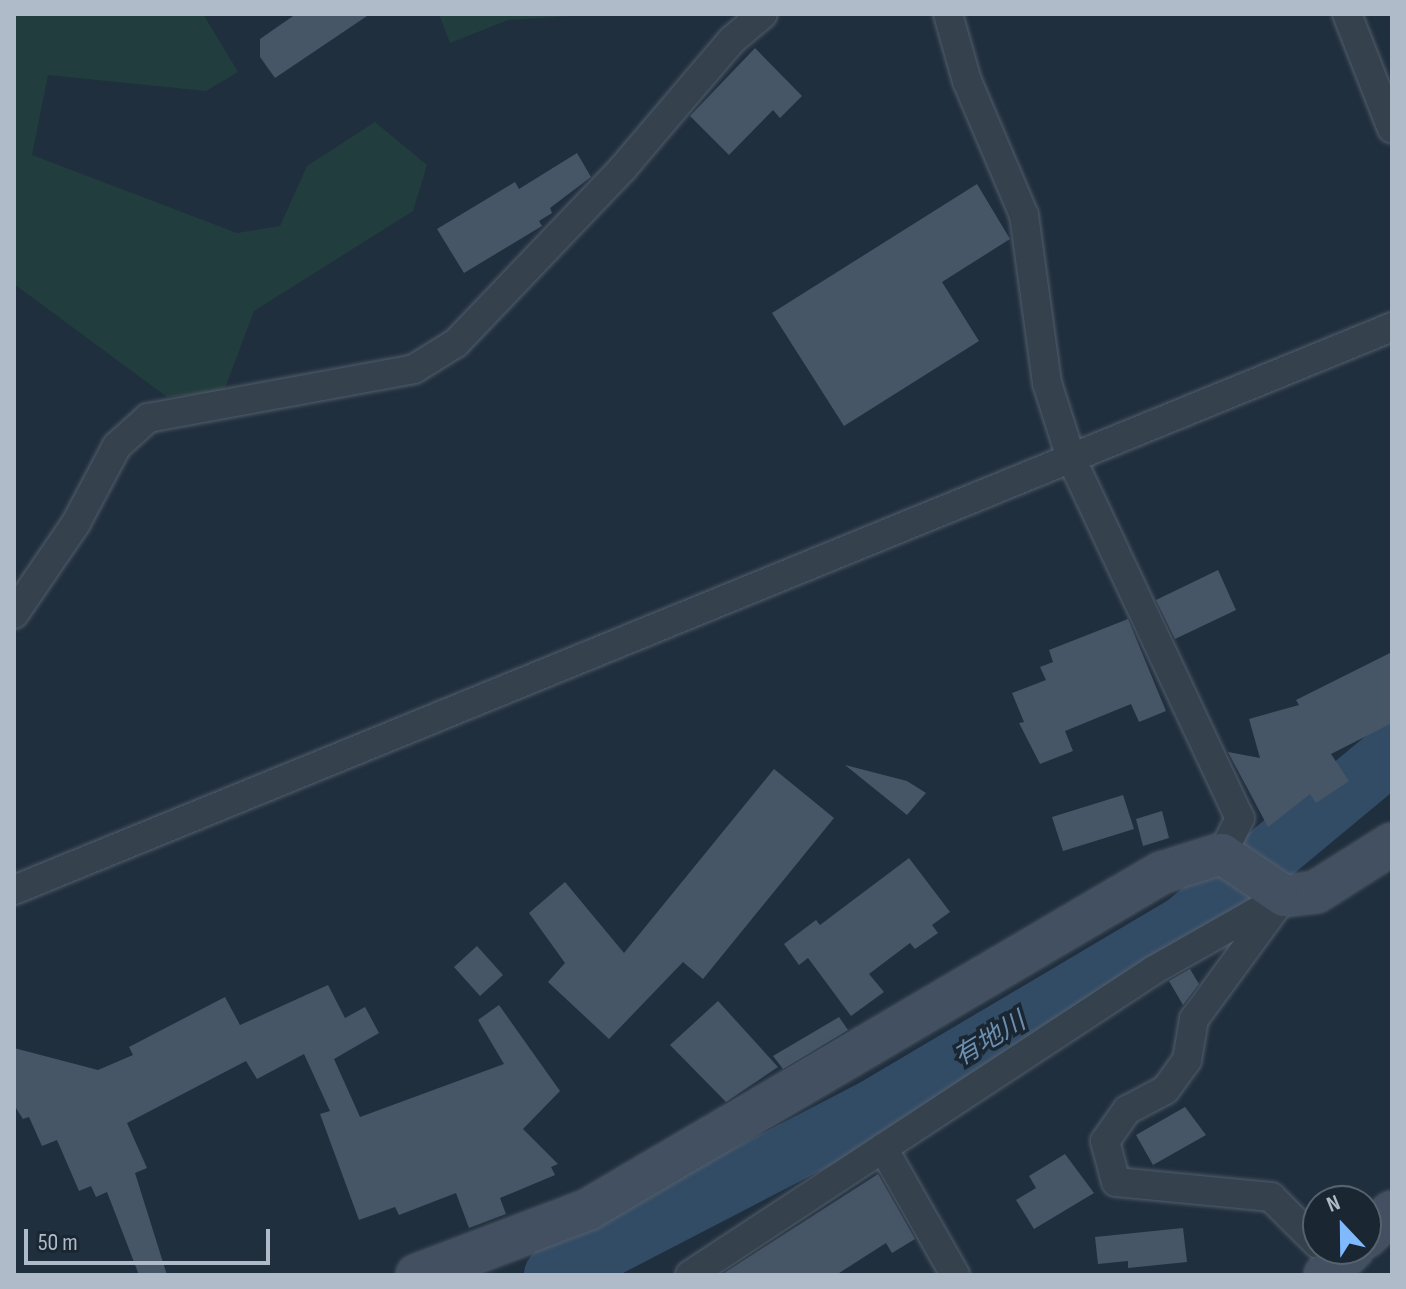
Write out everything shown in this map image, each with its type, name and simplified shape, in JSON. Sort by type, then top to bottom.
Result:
[{"type":"street","points":[[14,614],[76,523],[117,446],[148,418],[414,369],[456,343],[623,168],[732,40],[763,14]]},
{"type":"street","points":[[417,1275],[588,1210],[1161,873],[1222,854],[1240,818],[1071,458],[1047,383],[1024,215],[967,81],[948,14]]},
{"type":"street","points":[[1347,14],[1392,129]]},
{"type":"street","points":[[14,890],[1392,327]]},
{"type":"street","points":[[690,1275],[1154,970],[1284,896],[1316,892],[1392,844]]},
{"type":"street","points":[[1222,854],[1284,896]]},
{"type":"street","points":[[1284,896],[1194,1019],[1187,1060],[1165,1090],[1127,1110],[1105,1141],[1116,1182],[1271,1197],[1302,1227]]},
{"type":"street","points":[[883,1148],[955,1275]]},
{"type":"green space","points":[[14,14],[203,14],[238,72],[206,91],[48,75],[32,155],[237,233],[280,226],[307,166],[375,122],[427,165],[413,211],[254,311],[224,391],[167,397],[14,284]]},
{"type":"green space","points":[[439,14],[605,14],[508,20],[450,43]]},
{"type":"building","points":[[296,14],[370,14],[275,78],[260,57],[260,39]]},
{"type":"building","points":[[755,48],[802,96],[780,118],[773,110],[729,155],[690,116]]},
{"type":"building","points":[[577,153],[591,177],[550,208],[552,213],[539,221],[542,226],[464,273],[437,229],[515,182],[519,189]]},
{"type":"building","points":[[977,184],[1010,239],[942,282],[979,341],[844,426],[772,313]]},
{"type":"building","points":[[1218,570],[1236,610],[1175,639],[1156,600]]},
{"type":"building","points":[[1128,619],[1166,711],[1139,722],[1131,704],[1065,731],[1073,751],[1040,764],[1019,723],[1024,722],[1012,693],[1046,680],[1040,667],[1053,662],[1049,650]]},
{"type":"building","points":[[1392,652],[1392,723],[1331,754],[1349,781],[1316,803],[1310,794],[1268,827],[1228,752],[1260,758],[1249,719],[1299,705],[1296,700]]},
{"type":"building","points":[[845,765],[907,781],[926,793],[907,815]]},
{"type":"building","points":[[774,769],[834,818],[703,979],[683,962],[609,1039],[548,982],[565,963],[529,913],[565,882],[624,953]]},
{"type":"building","points":[[1123,795],[1134,829],[1063,851],[1052,817]]},
{"type":"building","points":[[1162,811],[1169,838],[1143,846],[1136,819]]},
{"type":"building","points":[[909,858],[950,912],[932,925],[938,933],[915,949],[910,943],[869,974],[884,992],[851,1016],[808,958],[799,965],[784,944],[816,920],[820,925]]},
{"type":"building","points":[[477,946],[503,975],[480,996],[454,967]]},
{"type":"building","points":[[1190,969],[1199,984],[1183,1005],[1169,981]]},
{"type":"building","points":[[328,985],[345,1018],[365,1007],[379,1033],[334,1059],[360,1117],[504,1064],[478,1020],[499,1005],[560,1091],[523,1129],[558,1164],[551,1167],[555,1175],[500,1198],[506,1214],[469,1228],[456,1193],[399,1215],[395,1207],[359,1220],[320,1114],[330,1111],[304,1054],[257,1079],[246,1061],[127,1123],[147,1168],[135,1173],[167,1275],[139,1275],[107,1192],[96,1197],[91,1186],[79,1191],[57,1140],[42,1146],[29,1117],[23,1119],[14,1105],[14,1048],[98,1070],[133,1055],[129,1047],[225,997],[240,1025]]},
{"type":"building","points":[[718,1001],[778,1067],[726,1102],[670,1045]]},
{"type":"building","points":[[839,1017],[848,1030],[783,1069],[773,1056]]},
{"type":"building","points":[[1185,1107],[1206,1135],[1153,1165],[1136,1135]]},
{"type":"building","points":[[1065,1154],[1094,1193],[1034,1229],[1016,1200],[1036,1188],[1029,1176]]},
{"type":"building","points":[[878,1174],[915,1239],[892,1253],[886,1243],[836,1275],[721,1275]]},
{"type":"building","points":[[1183,1228],[1187,1262],[1128,1268],[1128,1261],[1098,1264],[1095,1237]]},
{"type":"waterway","name":"有地川","points":[[554,1275],[869,1112],[1185,925],[1392,753]]}]
